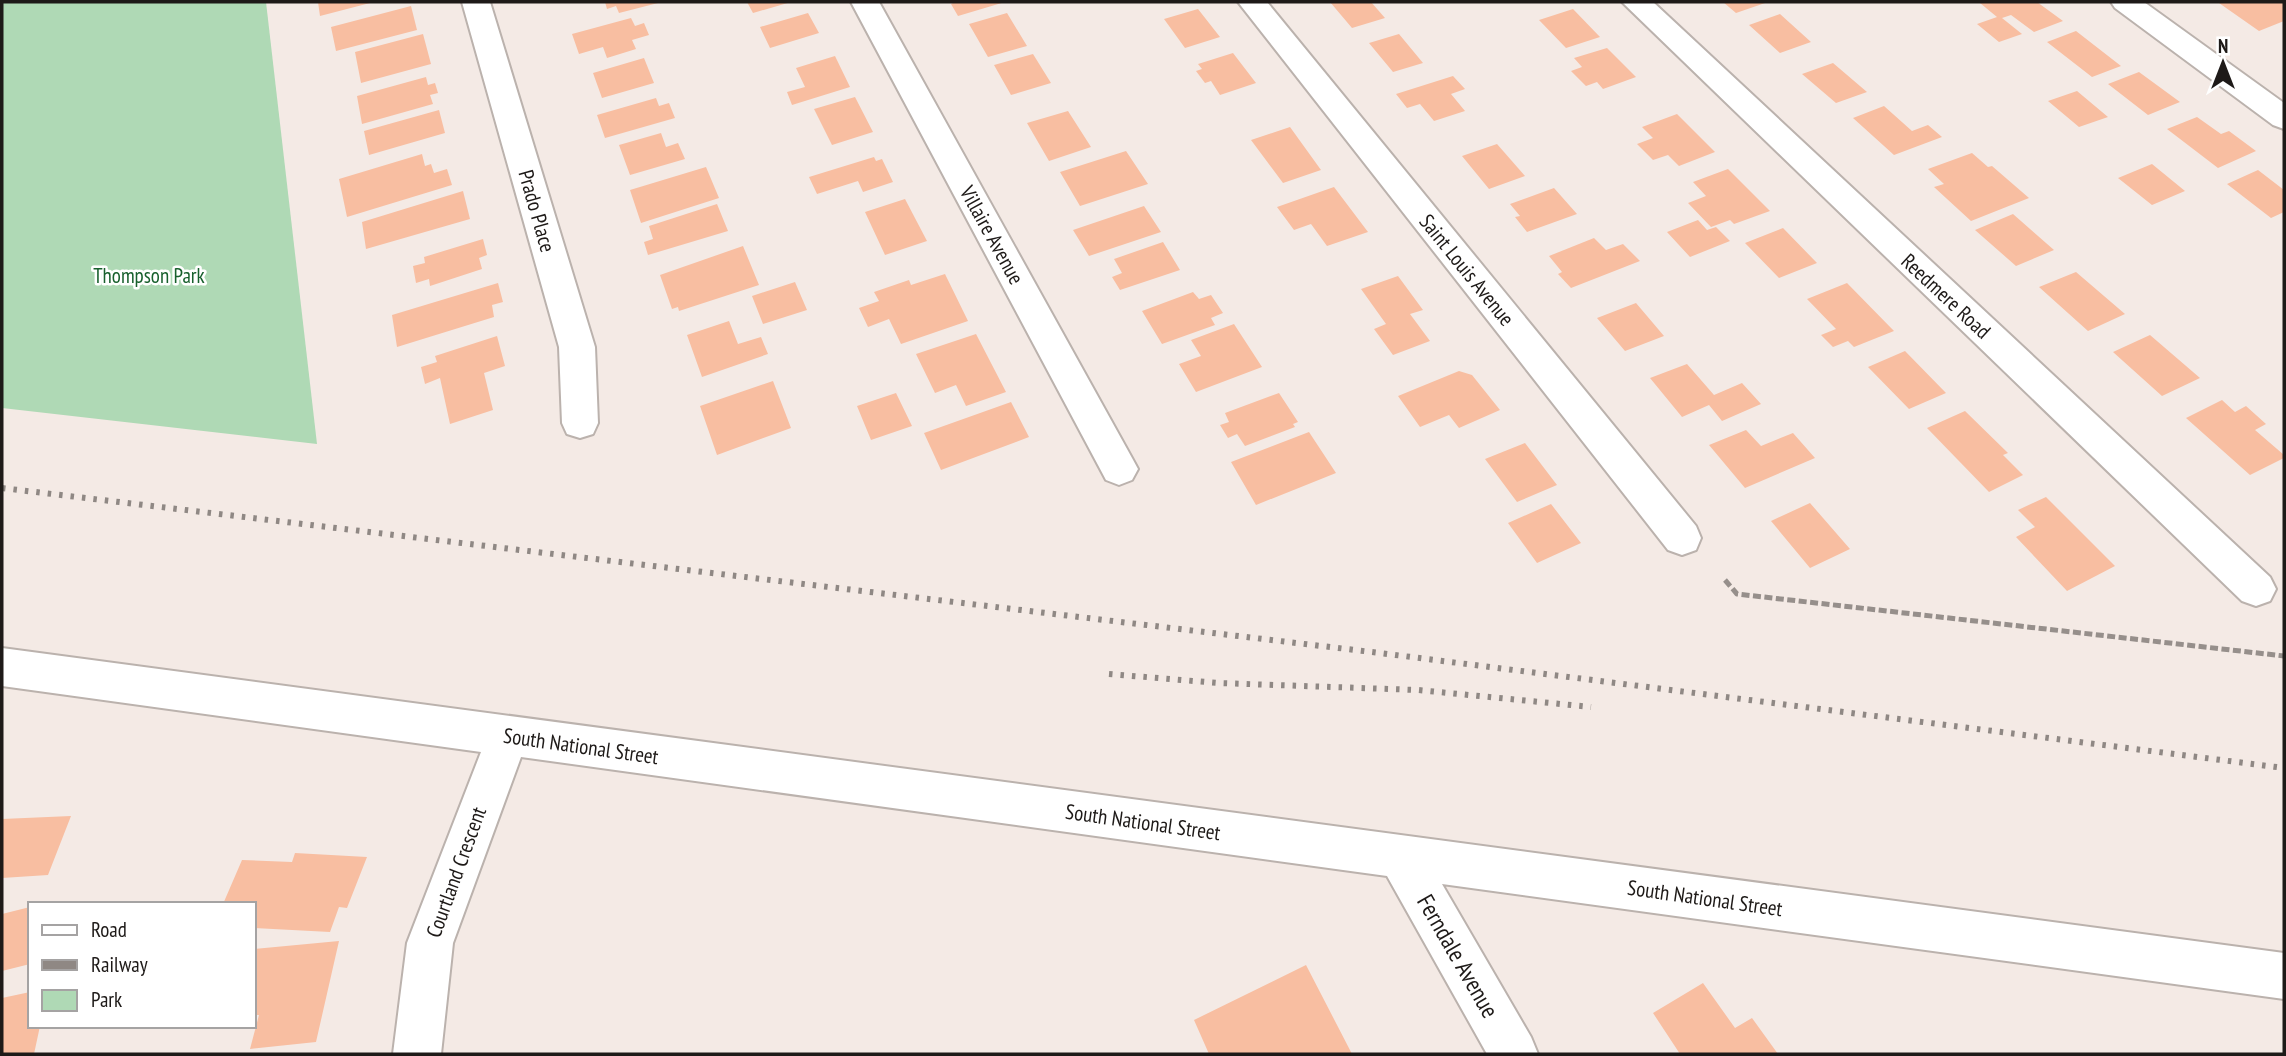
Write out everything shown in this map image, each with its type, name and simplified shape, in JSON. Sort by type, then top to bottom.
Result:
[{"type":"street","name":"Prado Place","points":[[476,2],[577,347],[580,423]]},
{"type":"street","name":"Villaire Avenue","points":[[865,2],[1119,468]]},
{"type":"street","name":"Saint Louis Avenue","points":[[1252,2],[1682,538]]},
{"type":"street","name":"Reedmere Road","points":[[1636,2],[2256,589]]},
{"type":"street","points":[[2124,2],[2284,118]]},
{"type":"street","name":"South National Street","points":[[2,667],[2284,976]]},
{"type":"street","name":"Courtland Crescent","points":[[417,1054],[430,943],[508,736]]},
{"type":"street","name":"Ferndale Avenue","points":[[1401,857],[1514,1054]]},
{"type":"path","points":[[1725,580],[1737,594],[2284,656]]},
{"type":"green space","name":"Thompson Park","points":[[2,2],[266,2],[317,444],[2,408]]},
{"type":"building","points":[[318,2],[370,2],[370,3],[320,16]]},
{"type":"building","points":[[605,2],[658,3],[619,13],[616,6],[607,9]]},
{"type":"building","points":[[747,2],[791,2],[753,13]]},
{"type":"building","points":[[1005,2],[958,16],[951,4]]},
{"type":"building","points":[[1330,2],[1371,2],[1385,18],[1352,28]]},
{"type":"building","points":[[1723,2],[1768,2],[1736,13]]},
{"type":"building","points":[[2037,2],[2063,21],[2034,32],[2011,15],[2002,18],[2022,34],[1999,42],[1977,24],[1997,17],[1980,3]]},
{"type":"building","points":[[2283,2],[2284,21],[2259,31],[2219,3]]},
{"type":"building","points":[[411,6],[417,30],[336,51],[331,27]]},
{"type":"building","points":[[1198,9],[1220,37],[1185,48],[1164,19]]},
{"type":"building","points":[[1573,9],[1600,37],[1566,48],[1539,20]]},
{"type":"building","points":[[808,13],[819,33],[770,48],[760,27]]},
{"type":"building","points":[[1007,13],[1027,46],[988,57],[969,24]]},
{"type":"building","points":[[1780,14],[1811,42],[1780,53],[1749,25]]},
{"type":"building","points":[[631,18],[635,26],[644,23],[649,35],[632,40],[636,49],[607,58],[603,47],[579,54],[572,34]]},
{"type":"building","points":[[2076,31],[2121,66],[2092,77],[2047,42]]},
{"type":"building","points":[[423,34],[431,64],[361,83],[355,52]]},
{"type":"building","points":[[1399,34],[1423,63],[1393,72],[1369,43]]},
{"type":"building","points":[[1607,48],[1636,77],[1603,89],[1597,82],[1586,86],[1571,71],[1582,67],[1574,58]]},
{"type":"building","points":[[1233,53],[1256,83],[1220,95],[1211,81],[1205,83],[1196,71],[1202,69],[1198,64]]},
{"type":"building","points":[[1033,54],[1051,83],[1011,95],[994,65]]},
{"type":"building","points":[[835,56],[850,87],[792,105],[787,92],[805,87],[796,68]]},
{"type":"building","points":[[644,58],[654,83],[602,98],[593,73]]},
{"type":"building","points":[[1833,63],[1867,92],[1836,103],[1802,74]]},
{"type":"building","points":[[2139,72],[2180,102],[2148,115],[2108,84]]},
{"type":"building","points":[[1453,76],[1465,89],[1451,94],[1465,111],[1434,121],[1420,104],[1407,108],[1396,94]]},
{"type":"building","points":[[426,77],[428,85],[435,83],[438,93],[430,95],[433,104],[362,124],[357,96]]},
{"type":"building","points":[[2077,91],[2108,117],[2079,127],[2048,101]]},
{"type":"building","points":[[855,97],[873,132],[832,145],[814,109]]},
{"type":"building","points":[[656,98],[659,106],[669,103],[675,118],[605,138],[597,115]]},
{"type":"building","points":[[1884,106],[1912,131],[1928,125],[1942,137],[1894,155],[1853,118]]},
{"type":"building","points":[[439,110],[445,133],[369,155],[364,131]]},
{"type":"building","points":[[1068,111],[1091,147],[1049,161],[1027,123]]},
{"type":"building","points":[[1677,114],[1715,152],[1679,166],[1668,155],[1653,160],[1637,144],[1653,138],[1642,127]]},
{"type":"building","points":[[2197,117],[2221,134],[2229,131],[2256,151],[2218,168],[2167,129]]},
{"type":"building","points":[[1290,127],[1321,170],[1283,183],[1251,140]]},
{"type":"building","points":[[661,133],[666,147],[678,143],[685,159],[630,175],[619,145]]},
{"type":"building","points":[[1497,144],[1525,176],[1489,189],[1462,156]]},
{"type":"building","points":[[1126,151],[1148,184],[1080,206],[1060,172]]},
{"type":"building","points":[[1972,153],[1988,167],[1992,166],[2029,198],[1971,221],[1934,187],[1944,184],[1928,169]]},
{"type":"building","points":[[422,154],[425,166],[431,164],[434,173],[447,169],[452,185],[347,217],[339,179]]},
{"type":"building","points":[[874,157],[876,161],[882,159],[893,182],[863,192],[858,181],[817,194],[809,177]]},
{"type":"building","points":[[2152,164],[2185,191],[2152,205],[2118,178]]},
{"type":"building","points":[[706,167],[719,198],[641,223],[630,190]]},
{"type":"building","points":[[1728,169],[1770,211],[1734,224],[1730,220],[1711,227],[1688,203],[1706,196],[1693,182]]},
{"type":"building","points":[[2258,170],[2284,190],[2284,212],[2271,218],[2227,184]]},
{"type":"building","points":[[1334,187],[1368,232],[1327,246],[1311,224],[1294,230],[1277,207]]},
{"type":"building","points":[[1554,188],[1577,214],[1527,232],[1515,217],[1520,216],[1510,204]]},
{"type":"building","points":[[463,191],[470,219],[366,249],[362,222]]},
{"type":"building","points":[[905,199],[927,241],[885,255],[865,212]]},
{"type":"building","points":[[717,204],[728,231],[648,255],[644,242],[653,239],[649,226]]},
{"type":"building","points":[[1144,206],[1161,232],[1089,256],[1073,230]]},
{"type":"building","points":[[2013,214],[2054,250],[2016,266],[1975,230]]},
{"type":"building","points":[[1698,220],[1707,230],[1716,227],[1730,241],[1690,257],[1667,232]]},
{"type":"building","points":[[1783,228],[1817,263],[1779,278],[1745,243]]},
{"type":"building","points":[[1594,238],[1606,250],[1623,244],[1640,261],[1571,288],[1558,274],[1562,272],[1549,256]]},
{"type":"building","points":[[483,239],[487,255],[479,258],[482,269],[430,286],[429,279],[416,283],[413,266],[425,263],[424,257]]},
{"type":"building","points":[[1163,242],[1180,270],[1120,290],[1112,277],[1122,273],[1114,259]]},
{"type":"building","points":[[743,246],[759,285],[679,311],[678,307],[672,309],[660,275]]},
{"type":"building","points":[[2076,272],[2125,314],[2088,331],[2039,287]]},
{"type":"building","points":[[945,274],[968,321],[901,344],[889,319],[868,327],[859,308],[879,301],[874,292],[909,280],[911,285]]},
{"type":"building","points":[[1398,276],[1423,310],[1410,314],[1430,341],[1393,355],[1374,329],[1386,324],[1361,289]]},
{"type":"building","points":[[795,282],[807,310],[763,324],[752,296]]},
{"type":"building","points":[[498,283],[503,302],[492,305],[494,317],[397,347],[392,315]]},
{"type":"building","points":[[1847,283],[1894,331],[1854,347],[1848,341],[1833,347],[1821,335],[1836,329],[1807,299]]},
{"type":"building","points":[[1193,292],[1199,299],[1211,295],[1223,313],[1211,318],[1215,325],[1162,344],[1142,311]]},
{"type":"building","points":[[1636,303],[1664,336],[1625,351],[1597,318]]},
{"type":"building","points":[[729,321],[738,344],[761,337],[768,354],[702,377],[687,335]]},
{"type":"building","points":[[1234,324],[1262,367],[1196,392],[1179,364],[1201,356],[1191,340]]},
{"type":"building","points":[[976,334],[1006,392],[966,406],[956,385],[935,393],[916,354]]},
{"type":"building","points":[[2150,335],[2200,378],[2162,396],[2113,352]]},
{"type":"building","points":[[497,336],[505,366],[484,373],[493,410],[450,424],[440,378],[425,384],[421,367],[437,362],[435,356]]},
{"type":"building","points":[[1905,351],[1946,393],[1909,409],[1868,367]]},
{"type":"building","points":[[1687,364],[1714,395],[1742,383],[1761,404],[1722,421],[1709,405],[1682,417],[1650,378]]},
{"type":"building","points":[[1459,371],[1472,375],[1500,410],[1459,428],[1449,415],[1420,427],[1398,396]]},
{"type":"building","points":[[773,381],[791,428],[717,455],[700,406]]},
{"type":"building","points":[[896,393],[912,426],[871,440],[857,406]]},
{"type":"building","points":[[1279,393],[1298,422],[1293,424],[1295,427],[1245,446],[1237,434],[1228,438],[1220,425],[1229,422],[1225,413]]},
{"type":"building","points":[[2222,400],[2235,412],[2246,406],[2266,424],[2255,430],[2284,455],[2284,458],[2250,475],[2186,418]]},
{"type":"building","points":[[1011,402],[1029,437],[941,470],[924,433]]},
{"type":"building","points":[[1965,411],[2008,453],[2003,455],[2023,475],[1989,492],[1927,428]]},
{"type":"building","points":[[1746,430],[1761,446],[1793,433],[1815,458],[1745,488],[1709,445]]},
{"type":"building","points":[[1309,432],[1336,473],[1256,505],[1231,462]]},
{"type":"building","points":[[1525,443],[1557,485],[1517,502],[1485,459]]},
{"type":"building","points":[[2046,497],[2115,566],[2067,591],[2016,537],[2035,527],[2018,510]]},
{"type":"building","points":[[1810,503],[1850,549],[1810,568],[1771,521]]},
{"type":"building","points":[[1551,504],[1581,543],[1537,563],[1508,523]]},
{"type":"building","points":[[71,816],[48,875],[2,878],[2,819]]},
{"type":"building","points":[[295,853],[367,857],[347,908],[339,907],[330,932],[256,928],[256,902],[224,902],[242,860],[292,862]]},
{"type":"building","points":[[28,908],[28,964],[2,971],[2,914]]},
{"type":"building","points":[[339,941],[316,1042],[250,1049],[259,1015],[256,1015],[256,949]]},
{"type":"building","points":[[1306,965],[1352,1054],[1209,1054],[1194,1020]]},
{"type":"building","points":[[1703,983],[1735,1028],[1752,1018],[1778,1054],[1680,1054],[1653,1013]]},
{"type":"building","points":[[28,992],[28,1028],[40,1028],[34,1054],[2,1054],[2,998]]},
{"type":"railway","points":[[2,488],[1380,653],[2284,768]]},
{"type":"railway","points":[[1109,674],[1218,683],[1418,690],[1591,707]]}]
